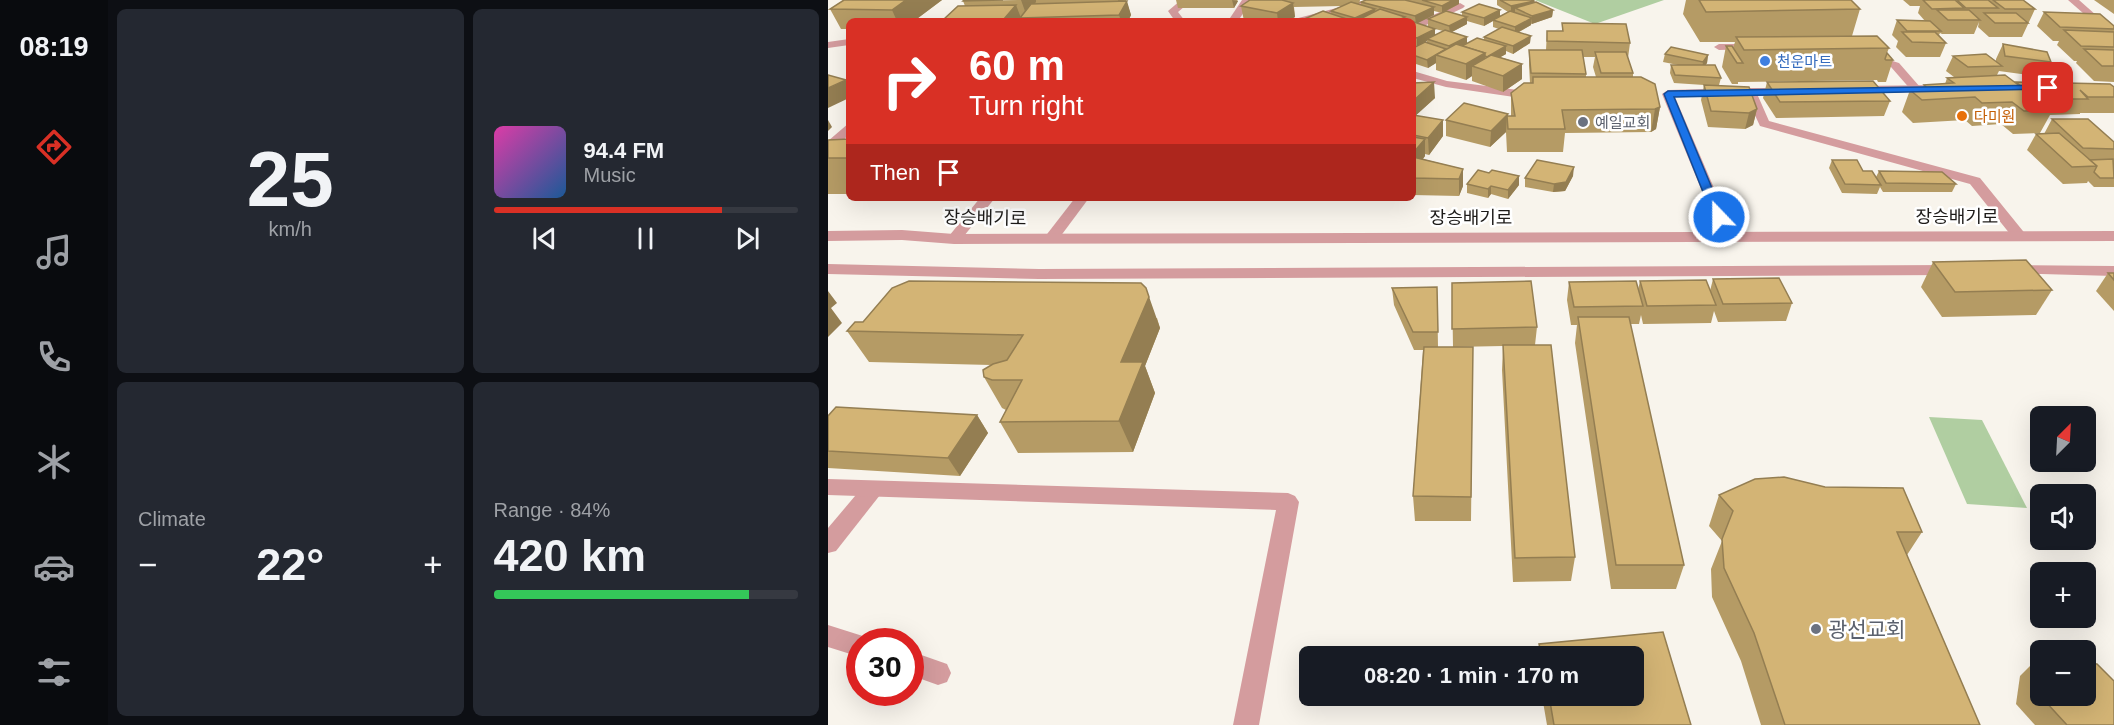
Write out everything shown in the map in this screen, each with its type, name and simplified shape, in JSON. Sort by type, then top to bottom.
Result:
[{"type":"street","points":[[1178,18],[1173,10],[1187,0]]},
{"type":"street","points":[[1235,18],[1247,0]]},
{"type":"street","points":[[1305,18],[1380,0]]},
{"type":"street","points":[[2073,0],[2114,37]]},
{"type":"street","points":[[1416,26],[1460,6]]},
{"type":"street","points":[[828,45],[846,42]]},
{"type":"street","points":[[1719,47],[1765,47]]},
{"type":"street","points":[[1854,52],[1895,65],[1916,89]]},
{"type":"street","points":[[1416,75],[1446,84],[1522,96],[1545,96]]},
{"type":"street","points":[[1845,91],[1951,89]]},
{"type":"street","points":[[1727,237],[1663,94],[1797,92]]},
{"type":"street","points":[[1750,93],[1764,123],[1975,181],[2019,236]]},
{"type":"street","points":[[828,149],[846,130]]},
{"type":"street","points":[[954,239],[986,201]]},
{"type":"street","points":[[1052,238],[1080,201]]},
{"type":"street","name":"장승배기로","points":[[828,236],[902,235],[954,239],[2114,236]]},
{"type":"street","points":[[828,269],[1039,274],[1972,270]]},
{"type":"street","points":[[1996,270],[2114,271]]},
{"type":"street","points":[[828,487],[1288,502],[1246,725]]},
{"type":"street","points":[[828,544],[873,489]]},
{"type":"street","points":[[828,636],[846,642]]},
{"type":"street","points":[[924,668],[938,673]]},
{"type":"green space","points":[[1535,0],[1664,0],[1595,24]]},
{"type":"green space","points":[[1929,417],[1982,420],[2027,508],[1967,504]]},
{"type":"building","points":[[844,0],[906,0],[892,10],[830,9]]},
{"type":"building","points":[[1250,0],[1282,0],[1293,3],[1277,13],[1241,6]]},
{"type":"building","points":[[1405,0],[1434,7],[1415,16],[1361,2]]},
{"type":"building","points":[[1422,0],[1453,0],[1442,6]]},
{"type":"building","points":[[1500,0],[1533,0],[1534,1],[1511,6]]},
{"type":"building","points":[[1699,0],[1851,0],[1860,9],[1706,12]]},
{"type":"building","points":[[1923,0],[1955,0],[1964,8],[1932,9]]},
{"type":"building","points":[[1957,0],[1988,0],[1998,8],[1966,8]]},
{"type":"building","points":[[1993,0],[2023,0],[2035,9],[2005,9]]},
{"type":"building","points":[[1127,1],[1119,15],[1020,18],[1031,4]]},
{"type":"building","points":[[1351,2],[1375,9],[1355,18],[1331,11]]},
{"type":"building","points":[[1536,2],[1553,10],[1532,16],[1515,8]]},
{"type":"building","points":[[1479,4],[1500,10],[1484,18],[1462,12]]},
{"type":"building","points":[[1016,5],[1005,18],[945,18],[958,6]]},
{"type":"building","points":[[1380,9],[1405,17],[1403,18],[1362,18]]},
{"type":"building","points":[[1937,10],[1969,10],[1980,20],[1948,20]]},
{"type":"building","points":[[1323,11],[1344,18],[1307,18]]},
{"type":"building","points":[[1446,11],[1467,17],[1449,26],[1428,19]]},
{"type":"building","points":[[1510,11],[1532,18],[1515,27],[1493,20]]},
{"type":"building","points":[[2044,12],[2100,14],[2114,26],[2114,29],[2060,27]]},
{"type":"building","points":[[1984,13],[2016,13],[2028,23],[1995,23]]},
{"type":"building","points":[[1897,20],[1930,21],[1941,31],[1907,31]]},
{"type":"building","points":[[1416,23],[1435,29],[1417,38]]},
{"type":"building","points":[[1562,23],[1626,24],[1630,43],[1547,41],[1547,31],[1563,31]]},
{"type":"building","points":[[1502,27],[1531,36],[1513,46],[1484,37]]},
{"type":"building","points":[[1445,30],[1467,37],[1449,46],[1427,39]]},
{"type":"building","points":[[2064,30],[2114,32],[2114,47],[2081,46]]},
{"type":"building","points":[[1902,32],[1935,32],[1946,43],[1912,42]]},
{"type":"building","points":[[1877,36],[1889,48],[1744,50],[1736,37]]},
{"type":"building","points":[[1477,38],[1506,46],[1487,57],[1485,53],[1462,46]]},
{"type":"building","points":[[1425,42],[1446,49],[1427,60],[1416,56],[1416,46]]},
{"type":"building","points":[[1456,44],[1485,53],[1466,64],[1436,55]]},
{"type":"building","points":[[2003,44],[2047,52],[2051,62],[2005,56]]},
{"type":"building","points":[[1726,46],[1732,46],[1743,63],[1737,63]]},
{"type":"building","points":[[1671,47],[1708,55],[1703,62],[1665,54]]},
{"type":"building","points":[[2084,49],[2114,50],[2114,66],[2102,66]]},
{"type":"building","points":[[1529,50],[1582,50],[1586,74],[1531,73]]},
{"type":"building","points":[[1595,52],[1626,52],[1633,73],[1601,73]]},
{"type":"building","points":[[1887,53],[1893,60],[1885,59]]},
{"type":"building","points":[[1986,54],[2002,66],[1968,67],[1953,56]]},
{"type":"building","points":[[1491,55],[1522,64],[1503,76],[1472,66]]},
{"type":"building","points":[[1671,65],[1715,65],[1721,78],[1675,75]]},
{"type":"building","points":[[828,75],[846,80],[828,88]]},
{"type":"building","points":[[2005,75],[2052,110],[2024,111],[2012,102],[1982,103],[1975,97],[1922,100],[1910,90],[1928,89],[1924,85],[1954,83],[1947,78]]},
{"type":"building","points":[[1533,77],[1641,77],[1655,84],[1660,107],[1655,109],[1562,110],[1565,129],[1508,129],[1507,116],[1515,116],[1511,93],[1524,83],[1533,83]]},
{"type":"building","points":[[1873,81],[1890,101],[1780,102],[1767,82]]},
{"type":"building","points":[[1434,82],[1416,98],[1416,83]]},
{"type":"building","points":[[2016,82],[2110,84],[2114,87],[2114,97],[2088,97],[2080,90],[2088,99],[2037,99]]},
{"type":"building","points":[[1704,85],[1749,87],[1757,109],[1749,113],[1711,111]]},
{"type":"building","points":[[1464,103],[1508,114],[1491,131],[1446,120]]},
{"type":"building","points":[[1416,116],[1443,120],[1428,138],[1416,136]]},
{"type":"building","points":[[2052,119],[2088,119],[2114,142],[2114,149],[2083,148]]},
{"type":"building","points":[[2059,133],[2097,166],[2072,167],[2036,134]]},
{"type":"building","points":[[1416,138],[1425,139],[1416,150]]},
{"type":"building","points":[[846,139],[846,158],[828,158],[828,140]]},
{"type":"building","points":[[1416,158],[1463,169],[1459,179],[1416,178]]},
{"type":"building","points":[[2113,159],[2114,178],[2100,178],[2094,172],[2097,166],[2090,160]]},
{"type":"building","points":[[1537,160],[1574,167],[1566,182],[1554,184],[1525,178]]},
{"type":"building","points":[[1832,160],[1857,160],[1863,171],[1872,171],[1881,185],[1845,184]]},
{"type":"building","points":[[1478,170],[1489,173],[1492,170],[1519,176],[1508,190],[1491,186],[1488,189],[1467,184]]},
{"type":"building","points":[[1879,171],[1942,172],[1956,184],[1886,183]]},
{"type":"building","points":[[2026,260],[2052,290],[1955,292],[1933,262]]},
{"type":"building","points":[[1779,278],[1792,303],[1723,304],[1713,279]]},
{"type":"building","points":[[1706,280],[1716,305],[1647,306],[1640,281]]},
{"type":"building","points":[[909,281],[1141,283],[1146,288],[1149,297],[1121,362],[1143,362],[1119,421],[1000,422],[1022,380],[992,380],[984,377],[983,370],[1007,360],[1023,335],[847,331],[855,322],[863,322],[892,288]]},
{"type":"building","points":[[1531,281],[1537,327],[1452,329],[1452,283]]},
{"type":"building","points":[[1636,281],[1643,306],[1574,307],[1569,282]]},
{"type":"building","points":[[1437,287],[1438,332],[1413,332],[1392,288]]},
{"type":"building","points":[[1578,317],[1629,317],[1684,565],[1616,565]]},
{"type":"building","points":[[1503,345],[1551,345],[1575,557],[1515,558]]},
{"type":"building","points":[[1424,347],[1473,347],[1471,497],[1413,496]]},
{"type":"building","points":[[836,407],[977,415],[948,458],[828,451],[828,416]]},
{"type":"building","name":"광선교회","points":[[1784,477],[1825,487],[1903,488],[1922,532],[1897,532],[1980,725],[1785,725],[1754,633],[1724,568],[1722,539],[1733,511],[1719,495],[1755,479]]},
{"type":"building","points":[[1663,632],[1691,725],[1554,725],[1551,706],[1644,706],[1644,646],[1539,646],[1539,644]]},
{"type":"building","points":[[2097,664],[2114,681],[2114,725],[2067,725],[2049,706],[2096,706]]},
{"type":"place","name":"천운마트","points":[[1765,61]]},
{"type":"place","name":"다미원","points":[[1962,116]]},
{"type":"place","name":"예일교회","points":[[1583,122]]},
{"type":"place","name":"광선교회","points":[[1816,629]]},
{"type":"route","points":[[1719,217],[1668,94],[2048,88]]}]
